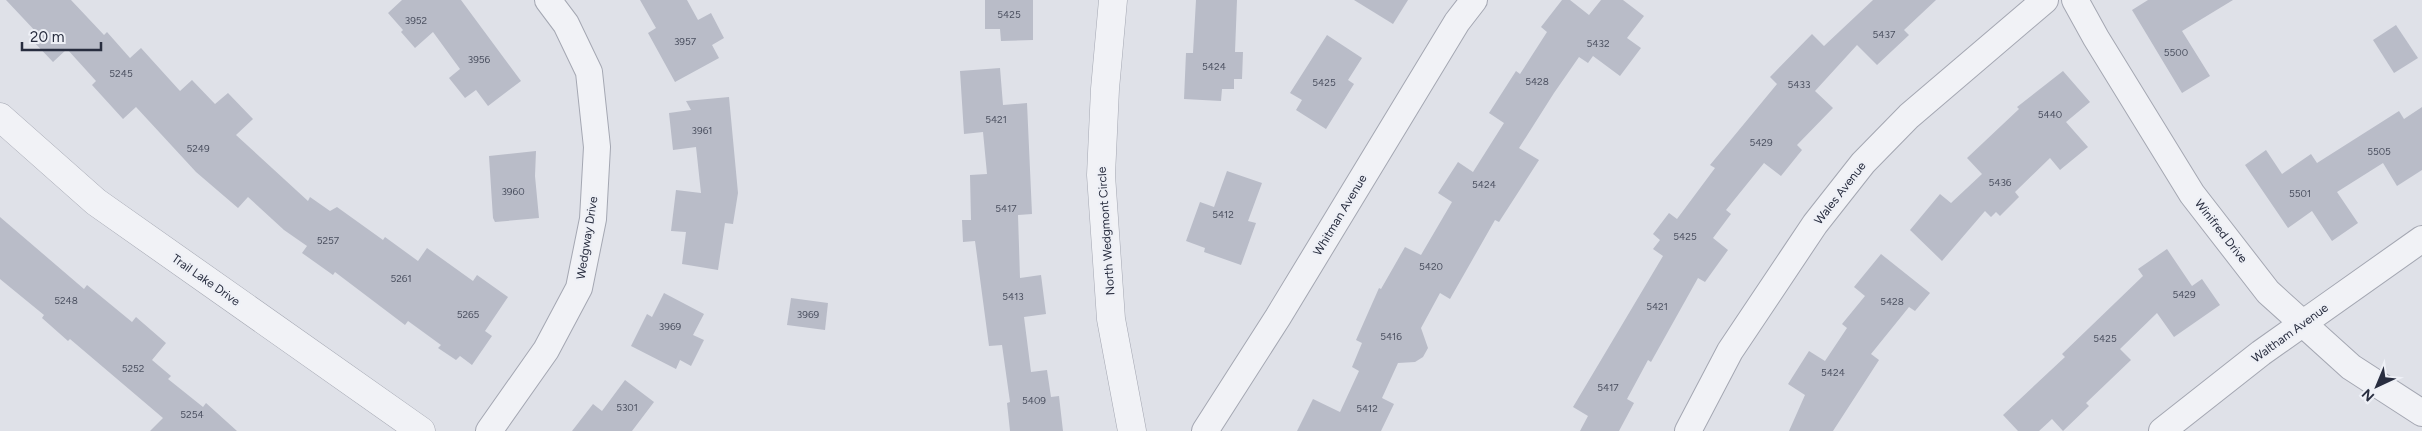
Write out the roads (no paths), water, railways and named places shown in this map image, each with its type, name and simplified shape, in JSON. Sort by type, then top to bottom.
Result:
[{"type":"street","name":"Wedgway Drive","points":[[489,431],[546,350],[579,288],[593,219],[597,147],[589,72],[566,24],[548,0]]},
{"type":"street","name":"North Wedgmont Circle","points":[[1113,0],[1104,89],[1100,176],[1111,319],[1132,431]]},
{"type":"street","name":"Whitman Avenue","points":[[1205,431],[1278,317],[1457,22],[1474,0]]},
{"type":"street","name":"Wales Avenue","points":[[1688,431],[1730,351],[1815,224],[1863,163],[1909,116],[2045,0]]},
{"type":"street","name":"Winifred Drive","points":[[2075,0],[2096,38],[2192,194],[2268,292],[2351,367],[2422,413]]},
{"type":"street","name":"Trail Lake Drive","points":[[0,117],[96,202],[421,431]]},
{"type":"street","name":"Waltham Avenue","points":[[2162,431],[2302,323],[2422,239]]}]
